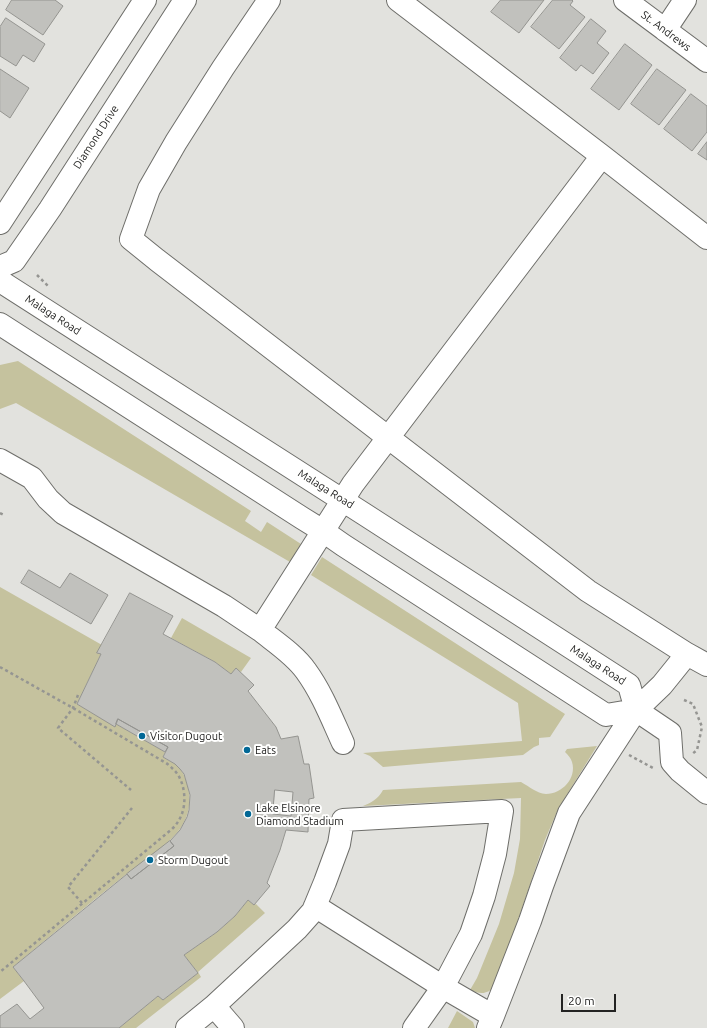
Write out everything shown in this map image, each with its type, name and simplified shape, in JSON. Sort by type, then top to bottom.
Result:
[{"type":"street","points":[[0,224],[145,0]]},
{"type":"street","name":"Diamond Drive","points":[[0,267],[14,261],[46,216],[185,0]]},
{"type":"street","points":[[270,0],[223,68],[176,142],[150,189],[131,239],[588,591],[687,654],[707,665]]},
{"type":"street","points":[[398,0],[707,238]]},
{"type":"street","name":"St. Andrews","points":[[625,0],[707,61]]},
{"type":"street","points":[[665,30],[685,0]]},
{"type":"street","points":[[260,630],[353,484],[602,156]]},
{"type":"street","name":"Malaga Road","points":[[0,281],[629,684],[636,710]]},
{"type":"street","points":[[0,324],[606,715],[636,710],[670,733],[672,762],[680,771],[707,793]]},
{"type":"street","points":[[0,460],[32,478],[48,499],[63,513],[213,600],[260,630],[291,655],[306,670],[324,700],[343,744]]},
{"type":"street","points":[[315,906],[443,987],[491,1022],[530,922],[569,813],[636,710],[662,685],[687,654]]},
{"type":"street","points":[[187,1028],[214,1006],[297,929],[313,911],[326,882],[339,844],[343,820],[502,811],[496,854],[471,934],[443,987],[414,1028]]},
{"type":"street","points":[[214,1006],[233,1028]]},
{"type":"path","points":[[0,513],[4,515]]},
{"type":"path","points":[[0,667],[166,763],[176,772],[181,781],[184,797],[181,816],[172,829],[0,972]]},
{"type":"path","points":[[78,695],[73,708],[58,728],[131,790]]},
{"type":"path","points":[[82,903],[68,887],[132,808]]},
{"type":"shaded area","points":[[18,361],[251,511],[245,521],[261,532],[267,522],[301,544],[290,562],[16,403],[0,409],[0,365]]},
{"type":"shaded area","points":[[322,557],[565,714],[550,737],[539,738],[539,745],[523,755],[383,767],[370,756],[363,753],[522,741],[518,703],[311,575]]},
{"type":"shaded area","points":[[0,587],[102,645],[97,653],[101,654],[77,704],[114,726],[116,724],[165,752],[163,757],[181,770],[186,780],[188,786],[189,808],[186,819],[172,839],[110,887],[13,967],[24,981],[0,999]]},
{"type":"shaded area","points":[[182,618],[251,658],[241,672],[236,669],[231,674],[215,662],[171,638]]},
{"type":"shaded area","points":[[597,746],[558,809],[545,840],[517,923],[491,990],[485,993],[480,993],[470,990],[477,978],[499,924],[514,873],[520,839],[521,798],[363,806],[369,804],[379,796],[383,790],[521,782],[533,790],[546,794],[552,793],[563,788],[567,784],[572,774],[572,761],[565,752],[567,749]]},
{"type":"shaded area","points":[[248,900],[254,905],[256,904],[265,913],[198,972],[201,977],[136,1028],[119,1028],[158,996],[163,1000],[198,973],[184,955],[217,932],[235,916]]},
{"type":"shaded area","points":[[457,1011],[473,1022],[475,1028],[448,1028]]},
{"type":"building","points":[[12,0],[55,0],[63,6],[43,35],[6,10]]},
{"type":"building","points":[[501,0],[544,0],[519,33],[491,12]]},
{"type":"building","points":[[553,0],[572,0],[573,1],[570,5],[585,17],[559,49],[531,27]]},
{"type":"building","points":[[6,18],[45,44],[34,62],[23,55],[16,66],[0,56],[0,27]]},
{"type":"building","points":[[591,19],[606,31],[597,43],[609,53],[593,74],[581,65],[576,71],[560,58]]},
{"type":"building","points":[[625,44],[652,65],[619,110],[591,89]]},
{"type":"building","points":[[0,69],[29,88],[10,118],[0,111]]},
{"type":"building","points":[[657,69],[686,90],[659,125],[631,104]]},
{"type":"building","points":[[691,94],[707,106],[707,132],[692,151],[664,129]]},
{"type":"building","points":[[707,142],[707,160],[698,154]]},
{"type":"building","points":[[29,570],[60,588],[70,573],[108,595],[91,624],[21,583]]},
{"type":"building","name":"Lake Elsinore Diamond Stadium","points":[[130,593],[173,616],[163,634],[215,662],[231,674],[236,668],[254,685],[248,691],[276,727],[281,739],[298,736],[304,764],[309,764],[314,798],[309,799],[308,832],[286,830],[267,883],[270,886],[254,905],[248,900],[235,916],[217,932],[184,955],[198,973],[163,1000],[158,996],[119,1028],[0,1028],[0,1016],[17,1004],[30,1019],[44,1008],[13,967],[127,874],[131,879],[174,846],[170,841],[180,830],[187,817],[190,795],[184,774],[175,764],[163,757],[168,747],[118,719],[115,727],[77,704],[101,654],[97,653]]},
{"type":"building","name":"Visitor Dugout","points":[[118,719],[168,747],[165,752],[116,724]]},
{"type":"building","points":[[275,790],[293,792],[291,816],[273,814]]},
{"type":"building","name":"Storm Dugout","points":[[170,841],[174,846],[131,879],[127,874]]},
{"type":"place","name":"Visitor Dugout","points":[[142,736]]},
{"type":"place","name":"Eats","points":[[247,750]]},
{"type":"place","name":"Lake Elsinore Diamond Stadium","points":[[248,814]]},
{"type":"place","name":"Storm Dugout","points":[[150,860]]}]
